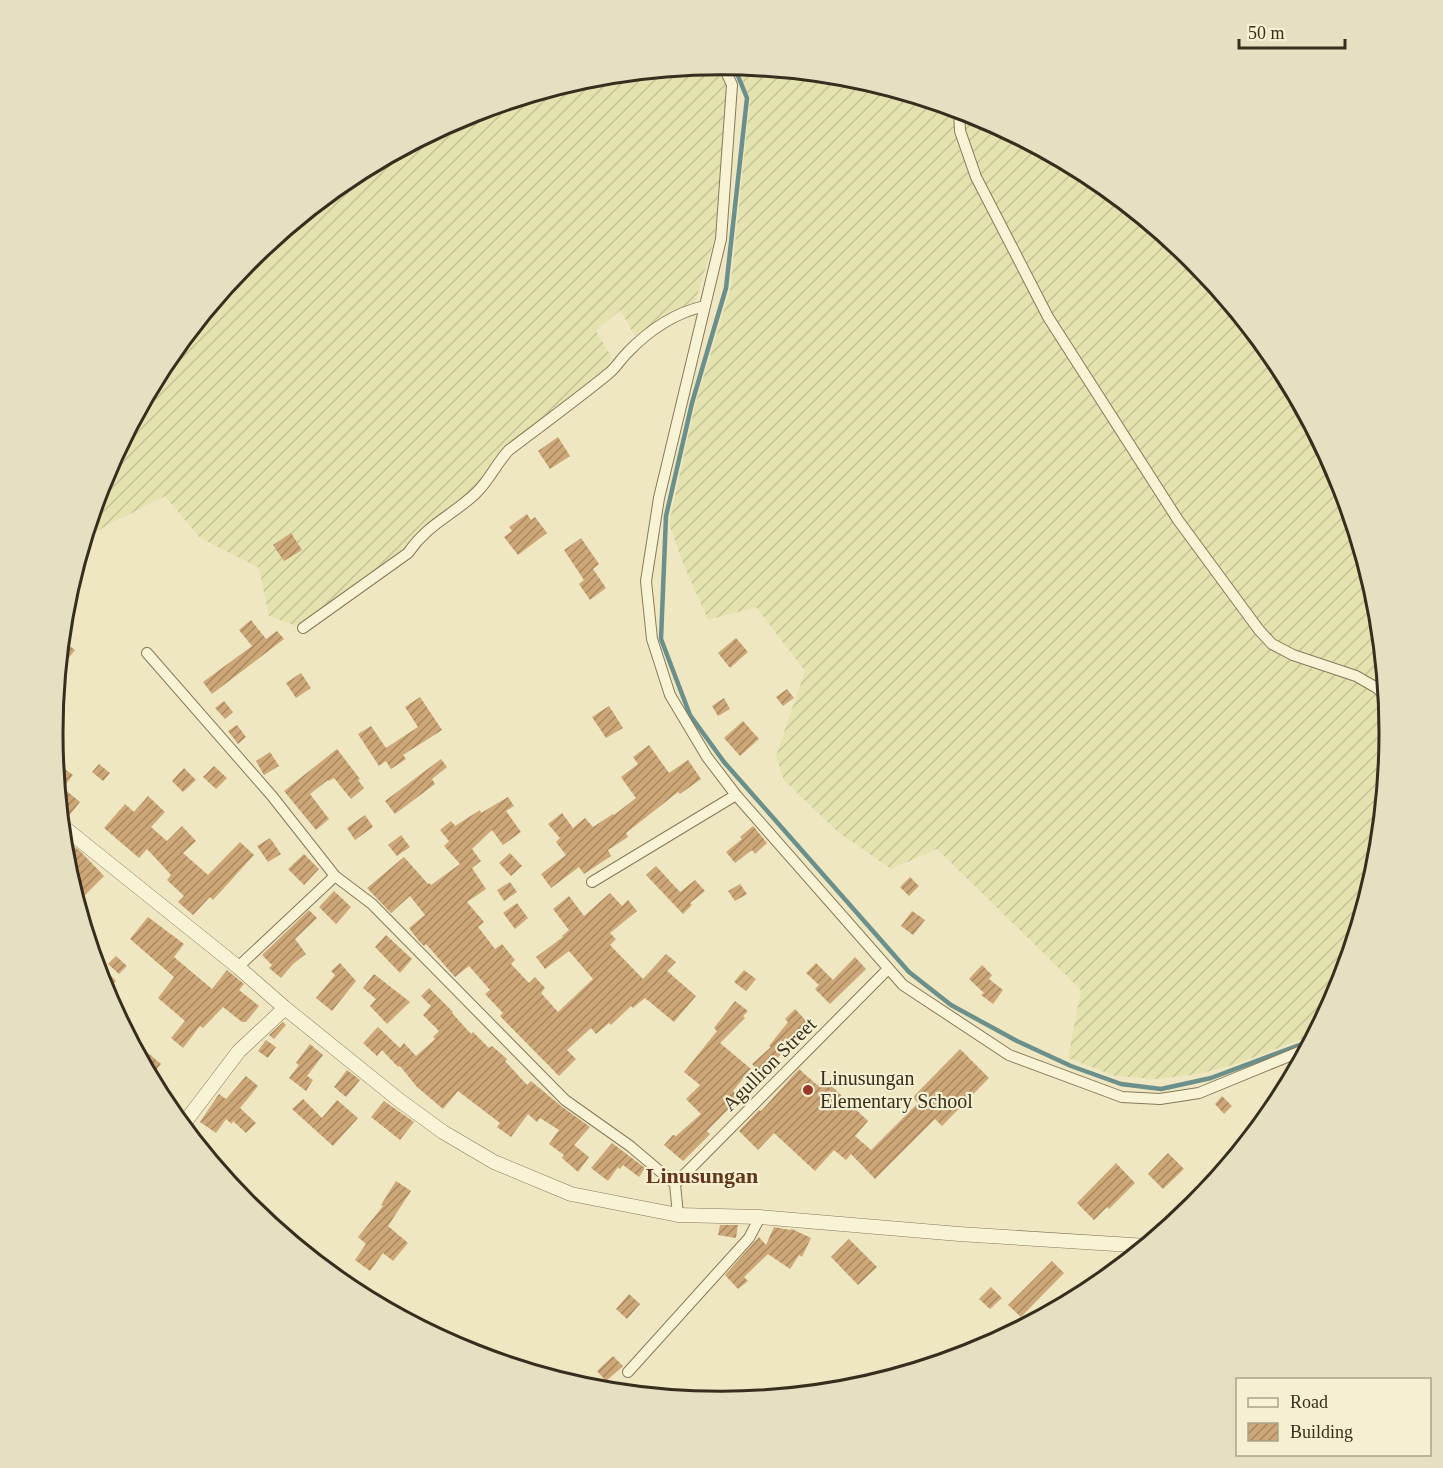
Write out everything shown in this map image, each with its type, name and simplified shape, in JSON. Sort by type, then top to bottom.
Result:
[{"type":"street","points":[[728,75],[732,85],[721,239],[659,498],[646,580],[652,639],[670,695],[708,757],[736,795],[903,985],[1010,1055],[1122,1097],[1160,1099],[1199,1093],[1297,1053]]},
{"type":"street","points":[[959,121],[960,132],[976,177],[1048,317],[1178,520],[1259,630],[1272,644],[1293,656],[1356,676],[1379,690]]},
{"type":"street","points":[[303,628],[408,553],[419,536],[472,497],[488,482],[498,462],[509,450],[611,372],[627,352],[654,330],[672,316],[705,306]]},
{"type":"street","points":[[147,653],[272,796],[335,876],[372,904],[566,1100],[630,1146],[675,1184],[678,1215]]},
{"type":"street","points":[[592,882],[736,795]]},
{"type":"street","points":[[71,832],[399,1100],[443,1132],[494,1162],[571,1194],[678,1215],[760,1218],[1136,1245]]},
{"type":"street","points":[[238,967],[335,876]]},
{"type":"street","name":"Agullion Street","points":[[675,1184],[888,969]]},
{"type":"street","points":[[187,1119],[239,1051],[285,1008]]},
{"type":"street","points":[[627,1372],[749,1238],[760,1218]]},
{"type":"green space","points":[[721,75],[727,88],[715,238],[695,302],[668,312],[635,336],[620,310],[596,331],[612,358],[604,370],[508,446],[494,460],[483,480],[470,493],[417,532],[405,547],[297,626],[269,616],[259,568],[199,537],[165,496],[95,532],[113,482],[131,443],[174,368],[226,300],[256,268],[321,212],[356,186],[430,143],[510,110],[593,88],[636,81]]},
{"type":"green space","points":[[741,76],[807,81],[850,88],[933,110],[1013,143],[1051,164],[1087,186],[1122,212],[1187,268],[1244,333],[1292,405],[1330,482],[1358,564],[1374,648],[1379,691],[1380,734],[1379,777],[1374,820],[1358,904],[1330,986],[1305,1037],[1239,1063],[1199,1074],[1155,1079],[1115,1076],[1068,1058],[1081,990],[937,849],[891,869],[838,832],[784,780],[776,756],[805,671],[756,607],[708,620],[669,524],[695,405],[730,291],[750,100]]},
{"type":"building","points":[[558,437],[570,456],[550,469],[538,451]]},
{"type":"building","points":[[527,514],[531,520],[535,517],[547,533],[518,555],[504,537],[512,531],[509,527]]},
{"type":"building","points":[[291,533],[302,550],[284,561],[273,545]]},
{"type":"building","points":[[581,538],[599,564],[593,569],[606,588],[590,600],[579,584],[584,580],[564,550]]},
{"type":"building","points":[[251,620],[266,639],[277,631],[284,639],[212,694],[203,682],[252,646],[239,630]]},
{"type":"building","points":[[736,638],[748,652],[730,668],[718,653]]},
{"type":"building","points":[[69,646],[75,650],[68,659]]},
{"type":"building","points":[[301,673],[311,688],[296,698],[286,683]]},
{"type":"building","points":[[787,689],[794,698],[783,706],[776,697]]},
{"type":"building","points":[[420,697],[442,730],[403,755],[406,759],[391,769],[386,761],[379,766],[358,734],[371,726],[386,748],[418,727],[405,707]]},
{"type":"building","points":[[724,698],[730,709],[718,716],[712,706]]},
{"type":"building","points":[[224,701],[233,712],[225,719],[215,708]]},
{"type":"building","points":[[609,706],[623,728],[606,738],[592,717]]},
{"type":"building","points":[[743,721],[759,739],[740,756],[724,738]]},
{"type":"building","points":[[237,725],[246,737],[238,744],[228,731]]},
{"type":"building","points":[[649,745],[669,773],[688,760],[701,779],[680,794],[678,792],[626,833],[628,837],[608,850],[611,856],[584,874],[579,867],[551,888],[541,874],[566,855],[556,842],[560,838],[548,824],[562,813],[573,828],[585,818],[593,827],[636,798],[621,777],[638,764],[633,757]]},
{"type":"building","points":[[337,749],[360,779],[358,780],[364,788],[351,799],[334,778],[310,794],[329,819],[316,830],[284,791]]},
{"type":"building","points":[[270,752],[279,766],[264,775],[256,761]]},
{"type":"building","points":[[441,759],[447,767],[432,779],[435,784],[395,814],[385,801]]},
{"type":"building","points":[[99,764],[110,773],[103,781],[92,772]]},
{"type":"building","points":[[214,766],[227,778],[216,789],[203,777]]},
{"type":"building","points":[[64,768],[73,775],[65,785]]},
{"type":"building","points":[[184,768],[196,780],[183,792],[172,781]]},
{"type":"building","points":[[66,790],[80,802],[69,816]]},
{"type":"building","points":[[148,796],[165,812],[151,827],[167,841],[182,826],[196,841],[183,853],[208,875],[240,842],[254,855],[213,900],[210,897],[193,915],[178,902],[184,896],[167,880],[171,875],[147,849],[139,858],[104,828],[125,804],[134,812]]},
{"type":"building","points":[[508,797],[514,806],[506,811],[521,832],[503,845],[492,830],[472,849],[481,861],[472,868],[486,889],[467,902],[484,922],[478,927],[495,949],[502,944],[515,960],[511,964],[529,983],[535,977],[545,988],[541,993],[558,1012],[593,979],[569,951],[545,969],[536,957],[569,930],[553,909],[569,896],[584,916],[610,893],[622,906],[628,900],[637,911],[610,933],[616,939],[610,945],[643,979],[666,954],[676,962],[667,971],[696,996],[674,1022],[645,998],[633,1008],[631,1006],[611,1025],[609,1023],[596,1034],[591,1028],[567,1050],[576,1059],[559,1076],[500,1016],[503,1013],[485,994],[490,990],[469,966],[455,977],[426,944],[424,946],[419,941],[409,928],[425,915],[410,896],[391,913],[367,888],[404,857],[431,885],[460,864],[444,846],[449,841],[440,830],[451,821],[455,826],[480,810],[481,813]]},
{"type":"building","points":[[365,815],[373,827],[355,840],[347,828]]},
{"type":"building","points":[[753,826],[767,843],[755,854],[752,850],[735,863],[726,852]]},
{"type":"building","points":[[401,835],[410,847],[397,856],[388,845]]},
{"type":"building","points":[[270,838],[281,854],[268,862],[257,846]]},
{"type":"building","points":[[73,846],[80,851],[104,876],[83,897]]},
{"type":"building","points":[[510,853],[522,866],[511,876],[499,863]]},
{"type":"building","points":[[304,854],[319,869],[304,885],[288,869]]},
{"type":"building","points":[[656,866],[680,892],[695,880],[705,891],[690,903],[692,905],[683,914],[646,875]]},
{"type":"building","points":[[910,877],[919,886],[909,896],[900,887]]},
{"type":"building","points":[[510,882],[517,892],[504,901],[497,890]]},
{"type":"building","points":[[740,884],[747,894],[735,901],[728,891]]},
{"type":"building","points":[[334,891],[351,907],[336,924],[319,907]]},
{"type":"building","points":[[517,903],[528,918],[515,929],[503,913]]},
{"type":"building","points":[[309,910],[317,918],[295,939],[306,954],[281,978],[269,968],[272,965],[262,955]]},
{"type":"building","points":[[912,911],[925,920],[913,935],[901,926]]},
{"type":"building","points":[[148,917],[184,944],[174,957],[212,989],[227,970],[244,984],[239,990],[259,1006],[246,1022],[242,1022],[223,1007],[203,1028],[200,1026],[183,1048],[171,1038],[185,1021],[158,998],[174,977],[130,939]]},
{"type":"building","points":[[386,935],[412,959],[400,973],[375,947]]},
{"type":"building","points":[[116,956],[127,966],[119,974],[108,964]]},
{"type":"building","points":[[855,957],[866,969],[830,1004],[815,989],[819,985],[806,973],[816,963],[833,980]]},
{"type":"building","points":[[340,963],[356,981],[332,1011],[316,998],[335,975],[331,971]]},
{"type":"building","points":[[982,965],[992,975],[989,979],[1003,990],[993,1004],[981,995],[984,993],[969,979]]},
{"type":"building","points":[[744,970],[756,979],[746,991],[734,982]]},
{"type":"building","points":[[108,973],[116,981],[113,985]]},
{"type":"building","points":[[374,974],[410,1002],[387,1024],[370,1006],[376,999],[363,988]]},
{"type":"building","points":[[429,988],[471,1034],[473,1032],[489,1048],[492,1046],[507,1059],[505,1061],[527,1085],[531,1081],[590,1127],[574,1145],[589,1157],[578,1172],[562,1158],[564,1155],[549,1144],[559,1130],[540,1118],[537,1122],[528,1114],[511,1137],[497,1127],[500,1123],[458,1091],[443,1109],[417,1087],[400,1066],[398,1067],[382,1050],[377,1056],[363,1043],[378,1027],[400,1048],[404,1043],[416,1056],[435,1039],[433,1037],[439,1031],[423,1015],[431,1006],[421,996]]},
{"type":"building","points":[[735,1001],[748,1011],[743,1016],[745,1018],[720,1043],[751,1069],[733,1091],[740,1097],[707,1131],[710,1134],[683,1161],[664,1145],[673,1135],[676,1136],[701,1114],[686,1099],[700,1085],[684,1072],[717,1031],[714,1028]]},
{"type":"building","points":[[795,1009],[811,1026],[799,1037],[797,1034],[761,1074],[752,1064],[771,1047],[769,1046],[788,1022],[785,1019]]},
{"type":"building","points":[[283,1022],[286,1025],[274,1039],[269,1035]]},
{"type":"building","points":[[266,1040],[276,1047],[268,1058],[258,1051]]},
{"type":"building","points":[[310,1044],[323,1055],[307,1076],[313,1080],[306,1091],[289,1078],[299,1065],[296,1063]]},
{"type":"building","points":[[960,1049],[989,1078],[942,1126],[935,1119],[875,1179],[851,1154],[846,1160],[834,1150],[815,1171],[774,1133],[758,1150],[739,1131],[759,1110],[761,1111],[799,1069],[817,1085],[824,1079],[868,1121],[855,1136],[871,1150],[918,1103],[913,1097]]},
{"type":"building","points":[[148,1053],[161,1064],[156,1070],[151,1063],[147,1054]]},
{"type":"building","points":[[347,1070],[360,1080],[346,1097],[334,1087]]},
{"type":"building","points":[[246,1076],[258,1086],[240,1108],[256,1123],[246,1133],[233,1121],[232,1124],[226,1119],[216,1133],[200,1122],[219,1094],[226,1099]]},
{"type":"building","points":[[1222,1096],[1232,1106],[1224,1114],[1215,1104]]},
{"type":"building","points":[[303,1099],[322,1118],[337,1100],[358,1118],[333,1146],[292,1109]]},
{"type":"building","points":[[384,1101],[414,1122],[400,1140],[371,1117]]},
{"type":"building","points":[[612,1143],[645,1168],[639,1177],[623,1165],[620,1169],[618,1167],[608,1181],[591,1168]]},
{"type":"building","points":[[1168,1153],[1184,1169],[1163,1189],[1148,1174]]},
{"type":"building","points":[[1116,1163],[1135,1183],[1109,1209],[1107,1207],[1094,1220],[1077,1203]]},
{"type":"building","points":[[396,1181],[411,1191],[388,1226],[408,1243],[393,1261],[383,1253],[370,1271],[355,1260],[366,1244],[358,1237],[383,1206],[381,1205]]},
{"type":"building","points":[[720,1225],[738,1225],[736,1238],[718,1235]]},
{"type":"building","points":[[774,1227],[792,1229],[811,1238],[802,1257],[799,1255],[790,1269],[768,1254],[744,1277],[748,1281],[738,1289],[725,1275],[759,1237],[766,1245]]},
{"type":"building","points":[[849,1239],[877,1267],[858,1285],[831,1257]]},
{"type":"building","points":[[1052,1261],[1064,1273],[1021,1317],[1008,1305]]},
{"type":"building","points":[[991,1287],[1002,1298],[990,1309],[979,1299]]},
{"type":"building","points":[[629,1294],[640,1304],[627,1319],[616,1309]]},
{"type":"building","points":[[613,1356],[623,1366],[606,1381],[597,1371]]},
{"type":"waterway","points":[[738,76],[747,98],[726,288],[692,403],[666,516],[661,639],[690,715],[724,762],[909,972],[951,1005],[1017,1041],[1071,1066],[1121,1084],[1161,1089],[1211,1078],[1302,1044]]},
{"type":"place","name":"Linusungan Elementary School","points":[[808,1090]]},
{"type":"district","name":"Linusungan","points":[[702,1175]]}]
